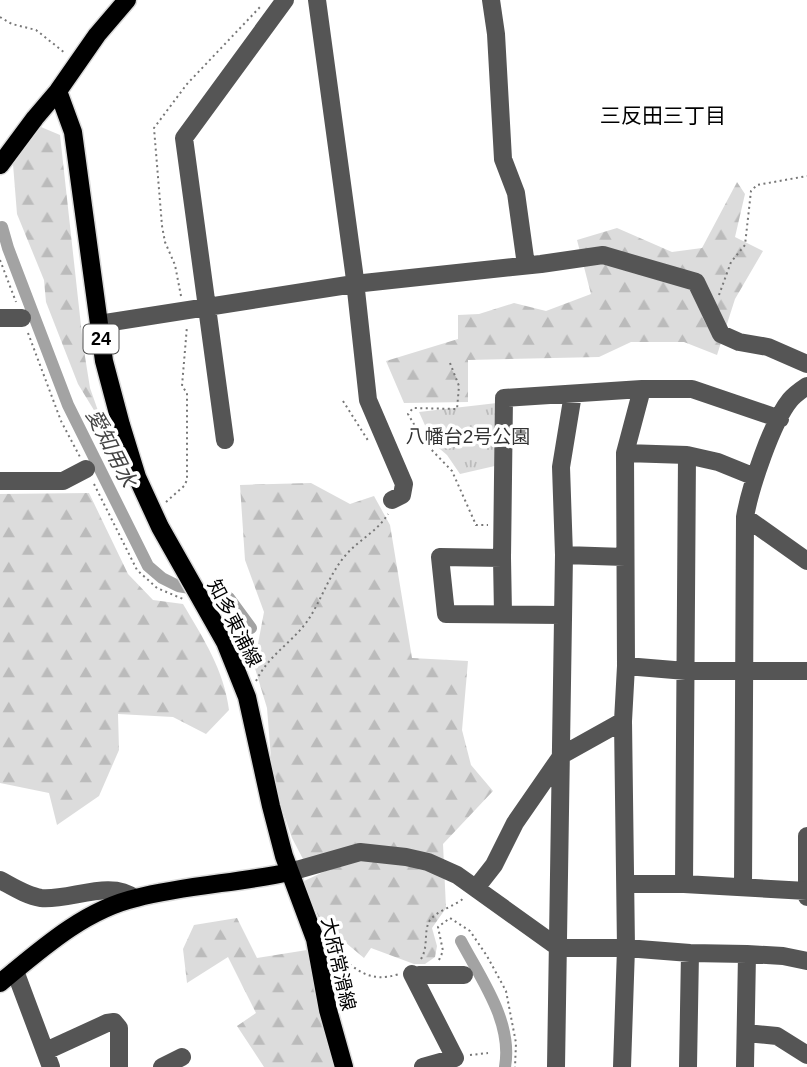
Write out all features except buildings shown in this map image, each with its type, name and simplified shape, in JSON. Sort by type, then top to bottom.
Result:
[{"type":"main road","points":[[3,155],[58,91],[77,61],[127,0]]},
{"type":"main road","name":"知多東浦線","points":[[58,91],[73,132],[81,176],[99,324],[110,389],[137,477],[160,527],[225,642],[245,691],[271,806],[290,872]]},
{"type":"main road","points":[[0,983],[100,911],[134,898],[290,872]]},
{"type":"main road","name":"大府常滑線","points":[[290,872],[315,939],[328,1010],[344,1067]]},
{"type":"street","points":[[225,440],[184,138],[285,0]]},
{"type":"street","points":[[317,0],[369,400],[404,484],[400,498],[392,500]]},
{"type":"street","points":[[491,0],[496,34],[503,159],[516,193],[526,265]]},
{"type":"street","points":[[99,324],[354,284],[603,255],[696,282],[721,334],[739,342],[768,346],[807,364]]},
{"type":"street","points":[[0,318],[22,318]]},
{"type":"street","points":[[743,887],[745,517],[755,477],[780,419],[789,401],[807,386]]},
{"type":"street","points":[[503,614],[504,398],[642,388],[692,389],[780,419]]},
{"type":"street","points":[[622,1067],[626,948],[623,721],[626,666],[625,453],[642,388]]},
{"type":"street","points":[[556,1067],[564,555],[561,467],[573,394]]},
{"type":"street","points":[[625,453],[687,455],[718,462],[755,477]]},
{"type":"street","points":[[684,884],[687,455]]},
{"type":"street","points":[[0,481],[63,481],[86,469]]},
{"type":"street","points":[[745,517],[807,561]]},
{"type":"street","points":[[564,555],[625,557]]},
{"type":"street","points":[[502,558],[440,557],[446,614],[562,615]]},
{"type":"street","points":[[626,666],[686,671],[807,671]]},
{"type":"street","points":[[475,888],[494,865],[515,823],[562,755],[623,721]]},
{"type":"street","points":[[807,835],[807,897]]},
{"type":"street","points":[[290,872],[360,852],[384,853],[435,864],[457,875],[559,948],[626,948],[747,954],[783,956],[807,961]]},
{"type":"street","points":[[0,880],[38,897],[126,891],[134,898]]},
{"type":"street","points":[[626,884],[684,884],[807,891]]},
{"type":"street","points":[[688,1067],[690,953]]},
{"type":"street","points":[[745,1067],[747,954]]},
{"type":"street","points":[[15,971],[48,1059],[107,1023],[114,1023],[118,1028],[119,1067]]},
{"type":"street","points":[[415,971],[419,975],[464,975]]},
{"type":"street","points":[[415,971],[455,1058],[423,1067]]},
{"type":"street","points":[[746,1032],[777,1036],[807,1055]]},
{"type":"street","points":[[162,1067],[182,1057]]},
{"type":"path","points":[[0,17],[12,24],[36,30],[77,61]]},
{"type":"path","points":[[713,315],[731,262],[745,245],[751,191],[757,185],[807,176]]},
{"type":"path","points":[[0,260],[61,421],[137,570],[157,588],[205,608]]},
{"type":"path","points":[[450,363],[459,386],[457,409],[413,408],[408,414],[425,443],[452,471],[476,525],[503,526]]},
{"type":"path","points":[[344,401],[370,444]]},
{"type":"path","points":[[245,691],[253,687],[267,662],[306,623],[337,566],[349,551],[379,526],[387,516],[392,500]]},
{"type":"path","points":[[415,971],[427,946],[430,921],[475,888]]},
{"type":"path","points":[[455,1058],[488,1053]]},
{"type":"green space","points":[[41,127],[60,135],[83,344],[90,388],[103,425],[78,384],[46,302],[44,280],[17,214],[13,164]]},
{"type":"green space","points":[[737,182],[745,194],[735,237],[763,251],[735,299],[717,355],[684,342],[631,342],[599,357],[468,360],[468,402],[404,403],[386,361],[458,339],[458,315],[479,314],[514,303],[546,311],[591,294],[577,240],[617,228],[672,252],[702,248]]},
{"type":"green space","name":"八幡台2号公園","points":[[497,403],[499,465],[460,474],[447,455],[433,443],[419,412]]},
{"type":"green space","points":[[311,483],[350,504],[374,496],[390,525],[412,658],[468,661],[462,730],[471,765],[493,791],[443,844],[446,908],[432,928],[437,946],[435,957],[425,964],[414,964],[371,948],[364,958],[321,922],[302,882],[336,866],[303,859],[292,838],[273,783],[267,708],[254,665],[264,612],[245,560],[240,485]]},
{"type":"green space","points":[[89,493],[128,574],[153,600],[183,604],[218,668],[229,710],[206,734],[173,717],[118,714],[119,750],[99,796],[57,825],[49,793],[0,783],[0,494]]},
{"type":"green space","points":[[237,918],[257,958],[307,950],[322,1012],[340,1067],[264,1067],[237,1026],[256,1013],[228,957],[187,983],[183,949],[194,925]]},
{"type":"waterway","name":"愛知用水","points":[[2,227],[68,405],[148,566],[162,578],[178,586],[220,593],[229,598],[251,628]]},
{"type":"waterway","name":"愛知用水","points":[[461,941],[500,1017],[506,1050],[505,1067]]},
{"type":"district","name":"三反田三丁目","points":[[663,116]]}]
